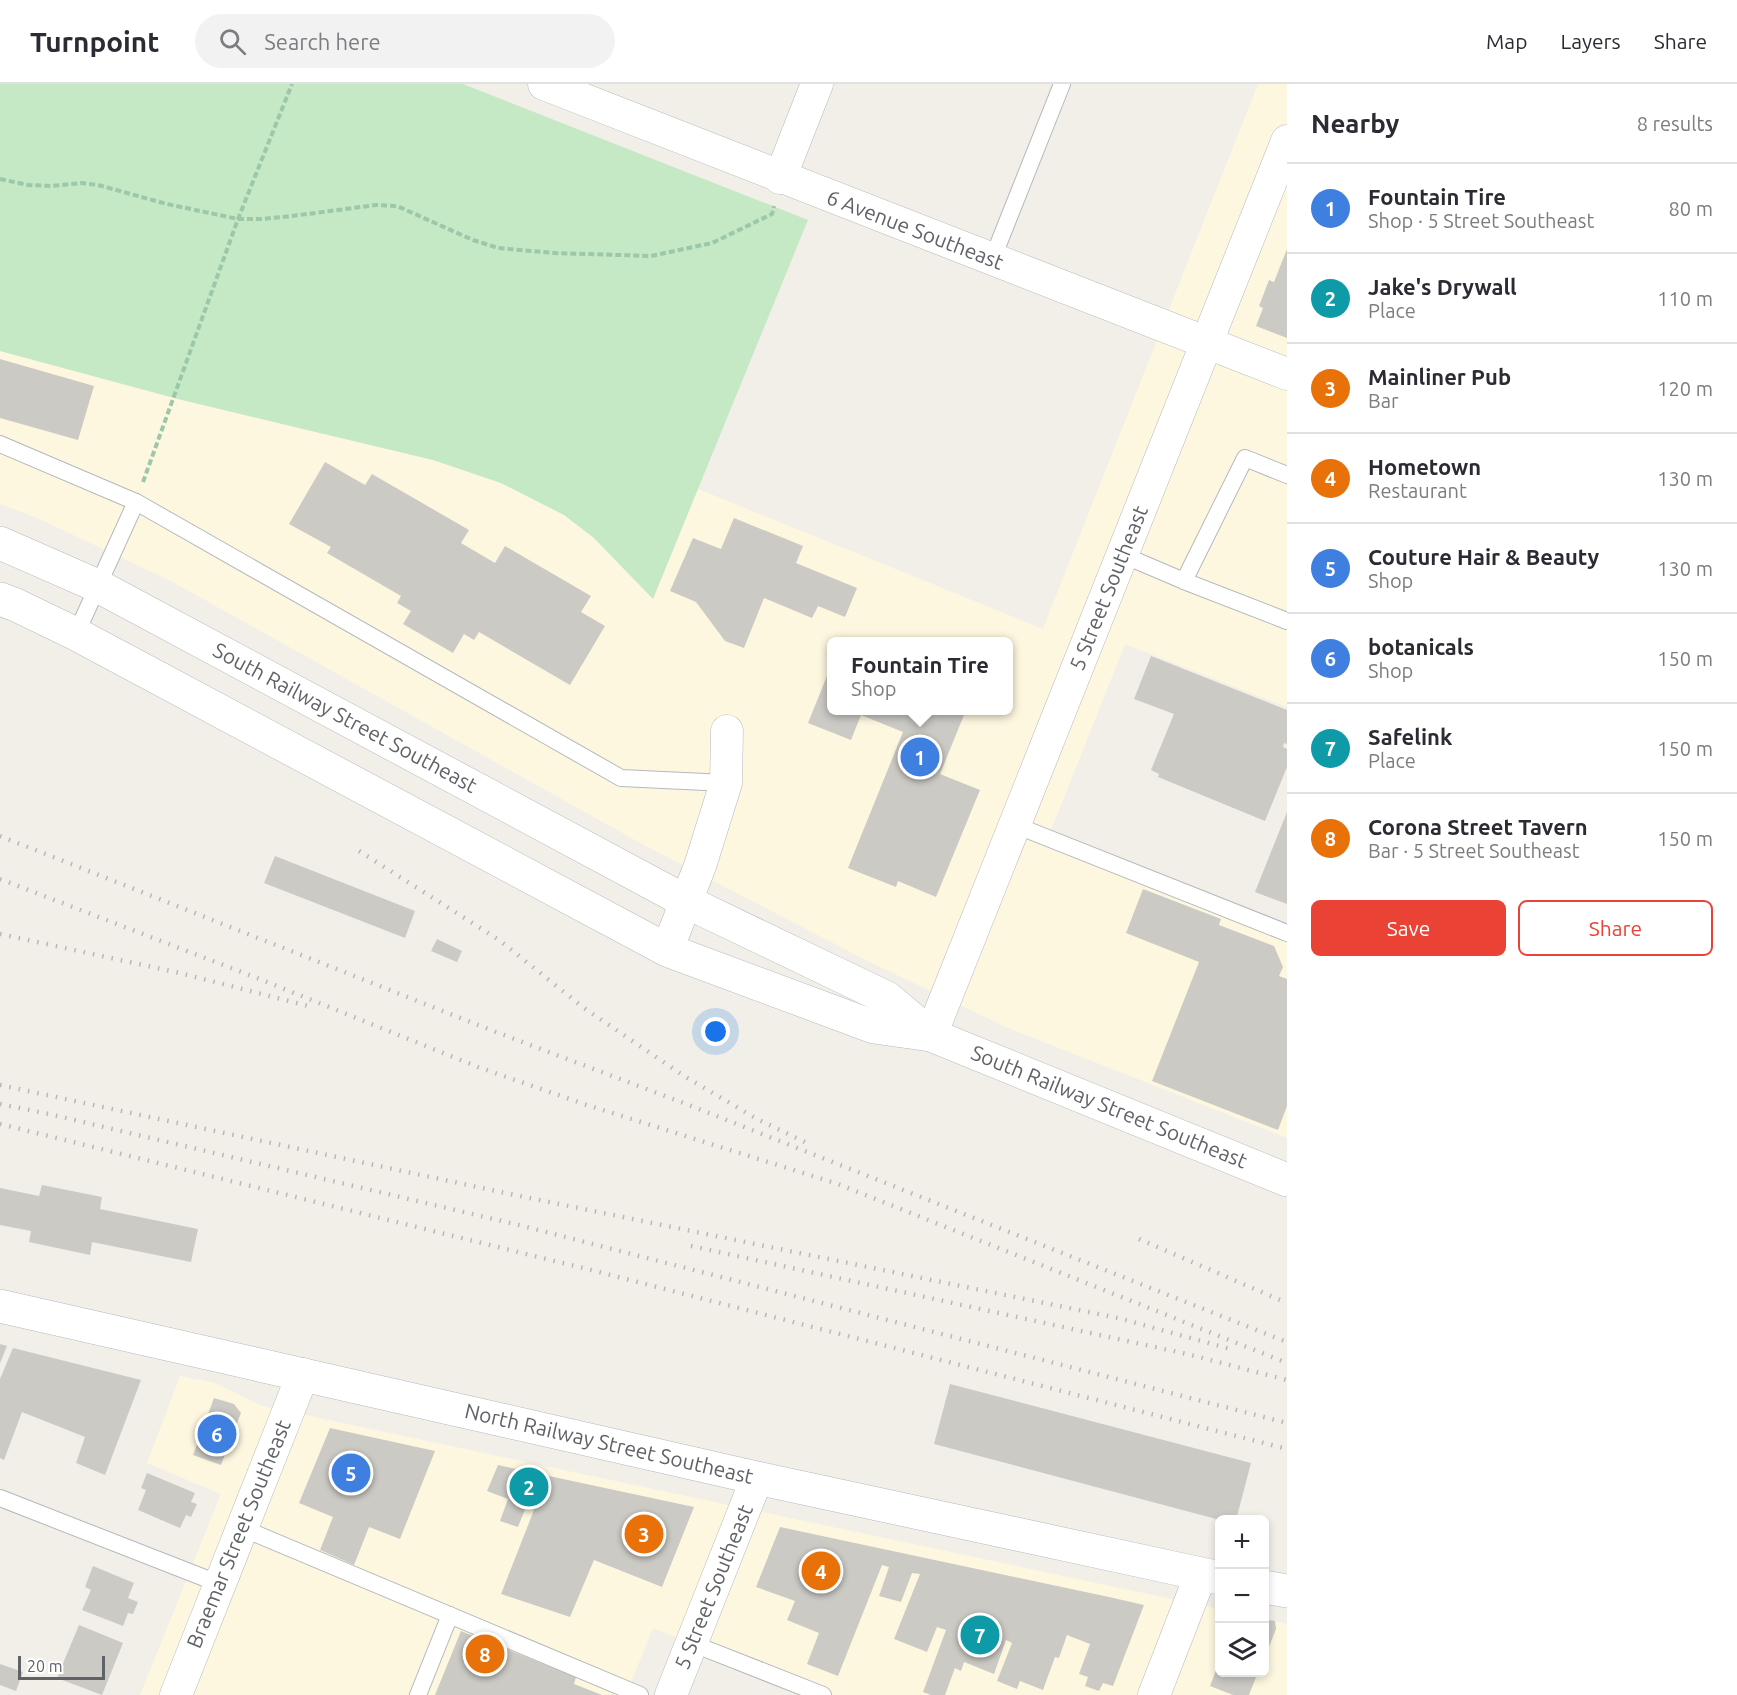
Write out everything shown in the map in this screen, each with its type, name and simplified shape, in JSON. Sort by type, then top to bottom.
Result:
[{"type":"main road","name":"South Railway Street Southeast","points":[[0,543],[98,586],[687,902],[887,998],[931,1035]]},
{"type":"main road","name":"South Railway Street Southeast","points":[[0,599],[76,634],[667,950],[873,1027],[931,1035],[1287,1180]]},
{"type":"main road","name":"North Railway Street Southeast","points":[[0,1306],[757,1478],[1210,1576]]},
{"type":"main road","points":[[1269,1588],[1287,1591]]},
{"type":"street","name":"6 Avenue Southeast","points":[[544,84],[1287,374]]},
{"type":"street","points":[[780,178],[817,84]]},
{"type":"street","name":"5 Street Southeast","points":[[931,1035],[1287,141]]},
{"type":"street","points":[[667,950],[687,902],[726,783],[727,731]]},
{"type":"street","name":"Braemar Street Southeast","points":[[176,1695],[303,1374]]},
{"type":"street","name":"5 Street Southeast","points":[[671,1695],[757,1478]]},
{"type":"street","points":[[1154,1695],[1210,1576]]},
{"type":"lane","points":[[992,260],[1062,84]]},
{"type":"lane","points":[[0,444],[136,502],[621,778],[726,783]]},
{"type":"lane","points":[[1184,581],[1245,458],[1287,475]]},
{"type":"lane","points":[[76,634],[136,502]]},
{"type":"lane","points":[[1123,555],[1287,621]]},
{"type":"lane","points":[[1015,825],[1287,933]]},
{"type":"lane","points":[[1,1502],[220,1584]]},
{"type":"lane","points":[[242,1528],[640,1695]]},
{"type":"lane","points":[[418,1695],[450,1615]]},
{"type":"lane","points":[[691,1643],[823,1695]]},
{"type":"path","points":[[136,502],[238,219],[292,84]]},
{"type":"path","points":[[0,178],[51,186],[82,183],[98,185],[167,204],[238,219],[292,216],[376,205],[397,206],[472,240],[498,248],[554,253],[651,256],[712,243],[772,214],[780,178]]},
{"type":"shaded area","points":[[1258,84],[1287,84],[1287,707],[1125,644],[1051,830],[1287,924],[1287,1138],[1006,1027],[866,960],[644,845],[171,581],[37,518],[0,504],[0,351],[178,399],[433,460],[501,483],[564,515],[594,538],[653,599],[698,489],[1043,629]]},
{"type":"shaded area","points":[[180,1376],[215,1383],[262,1406],[1215,1608],[1215,1677],[1269,1677],[1269,1620],[1287,1624],[1287,1695],[823,1695],[653,1628],[626,1695],[140,1695],[221,1494],[147,1463]]},
{"type":"green space","points":[[0,84],[463,84],[808,220],[653,599],[594,538],[564,515],[501,483],[433,460],[178,399],[0,351]]},
{"type":"building","points":[[1287,249],[1287,338],[1256,326],[1263,308],[1259,306],[1269,280],[1274,282]]},
{"type":"building","points":[[0,359],[94,386],[78,440],[0,418]]},
{"type":"building","points":[[325,462],[365,485],[372,474],[469,530],[461,543],[495,563],[505,546],[591,596],[581,612],[605,626],[570,685],[479,632],[474,640],[464,634],[453,653],[403,624],[411,611],[397,603],[401,596],[327,553],[331,547],[289,524]]},
{"type":"building","points":[[734,518],[803,546],[796,563],[857,588],[845,617],[818,606],[812,618],[764,598],[744,648],[725,641],[696,602],[670,591],[693,538],[721,549]]},
{"type":"building","points":[[1151,656],[1287,710],[1287,744],[1284,743],[1283,747],[1287,749],[1287,767],[1265,821],[1158,777],[1159,774],[1151,770],[1174,714],[1134,699]]},
{"type":"building","points":[[827,676],[827,715],[861,715],[851,740],[808,723]]},
{"type":"building","points":[[861,715],[964,715],[940,774],[980,790],[936,897],[898,881],[896,887],[848,868],[903,732]]},
{"type":"building","points":[[1287,812],[1287,904],[1255,892]]},
{"type":"building","points":[[275,856],[415,911],[405,938],[264,883]]},
{"type":"building","points":[[1143,889],[1221,919],[1219,925],[1274,946],[1283,967],[1279,976],[1287,979],[1287,1106],[1278,1130],[1152,1081],[1199,962],[1126,933]]},
{"type":"building","points":[[437,939],[462,951],[457,962],[431,951]]},
{"type":"building","points":[[42,1185],[102,1197],[100,1209],[198,1229],[191,1262],[92,1242],[90,1255],[29,1242],[31,1231],[0,1225],[0,1188],[39,1196]]},
{"type":"building","points":[[0,1344],[7,1346],[0,1363]]},
{"type":"building","points":[[13,1348],[141,1380],[105,1475],[76,1463],[85,1437],[22,1412],[4,1460],[0,1458],[0,1379]]},
{"type":"building","points":[[950,1384],[1251,1463],[1237,1515],[1215,1515],[1215,1519],[934,1444]]},
{"type":"building","points":[[214,1398],[234,1404],[241,1413],[221,1465],[193,1455]]},
{"type":"building","points":[[330,1428],[435,1451],[400,1539],[369,1527],[354,1565],[320,1550],[333,1517],[299,1503]]},
{"type":"building","points":[[498,1465],[694,1507],[662,1587],[594,1560],[570,1617],[501,1594],[534,1510],[526,1507],[518,1527],[500,1521],[508,1499],[487,1491]]},
{"type":"building","points":[[147,1473],[195,1493],[191,1502],[197,1504],[191,1517],[186,1515],[180,1528],[138,1510],[146,1490],[141,1488]]},
{"type":"building","points":[[780,1527],[1144,1605],[1113,1686],[1103,1683],[1099,1691],[1085,1686],[1088,1677],[1079,1674],[1090,1644],[1067,1635],[1059,1658],[1055,1657],[1043,1690],[1020,1681],[1017,1689],[997,1681],[1012,1643],[1006,1640],[994,1674],[964,1662],[961,1671],[955,1668],[945,1695],[931,1695],[923,1692],[946,1630],[937,1627],[927,1652],[894,1639],[920,1574],[912,1573],[901,1602],[879,1596],[889,1567],[882,1565],[838,1676],[807,1664],[819,1633],[787,1620],[795,1601],[756,1587]]},
{"type":"building","points":[[93,1566],[134,1583],[128,1598],[138,1602],[133,1614],[128,1613],[123,1626],[82,1610],[91,1590],[85,1587]]},
{"type":"building","points":[[1269,1620],[1275,1621],[1276,1629],[1269,1647]]},
{"type":"building","points":[[79,1625],[123,1643],[102,1695],[57,1678]]},
{"type":"building","points":[[461,1631],[576,1677],[574,1684],[602,1695],[435,1695]]},
{"type":"building","points":[[0,1664],[23,1672],[16,1691],[0,1685]]},
{"type":"building","points":[[1215,1673],[1215,1677],[1256,1677],[1249,1695],[1233,1695],[1210,1686]]},
{"type":"railway","points":[[0,836],[1287,1342]]},
{"type":"railway","points":[[359,851],[499,940],[584,1008],[684,1076],[757,1119],[807,1143]]},
{"type":"railway","points":[[0,879],[257,978],[478,1067],[587,1105],[838,1184],[1287,1363]]},
{"type":"railway","points":[[0,934],[180,973],[312,1007]]},
{"type":"railway","points":[[0,1085],[510,1194],[1118,1318],[1234,1350]]},
{"type":"railway","points":[[0,1104],[523,1226],[1287,1423]]},
{"type":"railway","points":[[0,1124],[591,1270],[1287,1449]]},
{"type":"railway","points":[[1139,1239],[1287,1303]]},
{"type":"railway","points":[[691,1246],[1187,1354],[1287,1380]]},
{"type":"place","name":"Fountain Tire","points":[[920,757]]},
{"type":"place","name":"botanicals","points":[[217,1434]]},
{"type":"place","name":"Couture Hair & Beauty","points":[[351,1473]]},
{"type":"place","name":"Jake's Drywall","points":[[529,1487]]},
{"type":"place","name":"Mainliner Pub","points":[[644,1534]]},
{"type":"place","name":"Hometown","points":[[821,1571]]},
{"type":"place","name":"Safelink","points":[[980,1635]]},
{"type":"place","name":"Corona Street Tavern","points":[[485,1654]]}]
